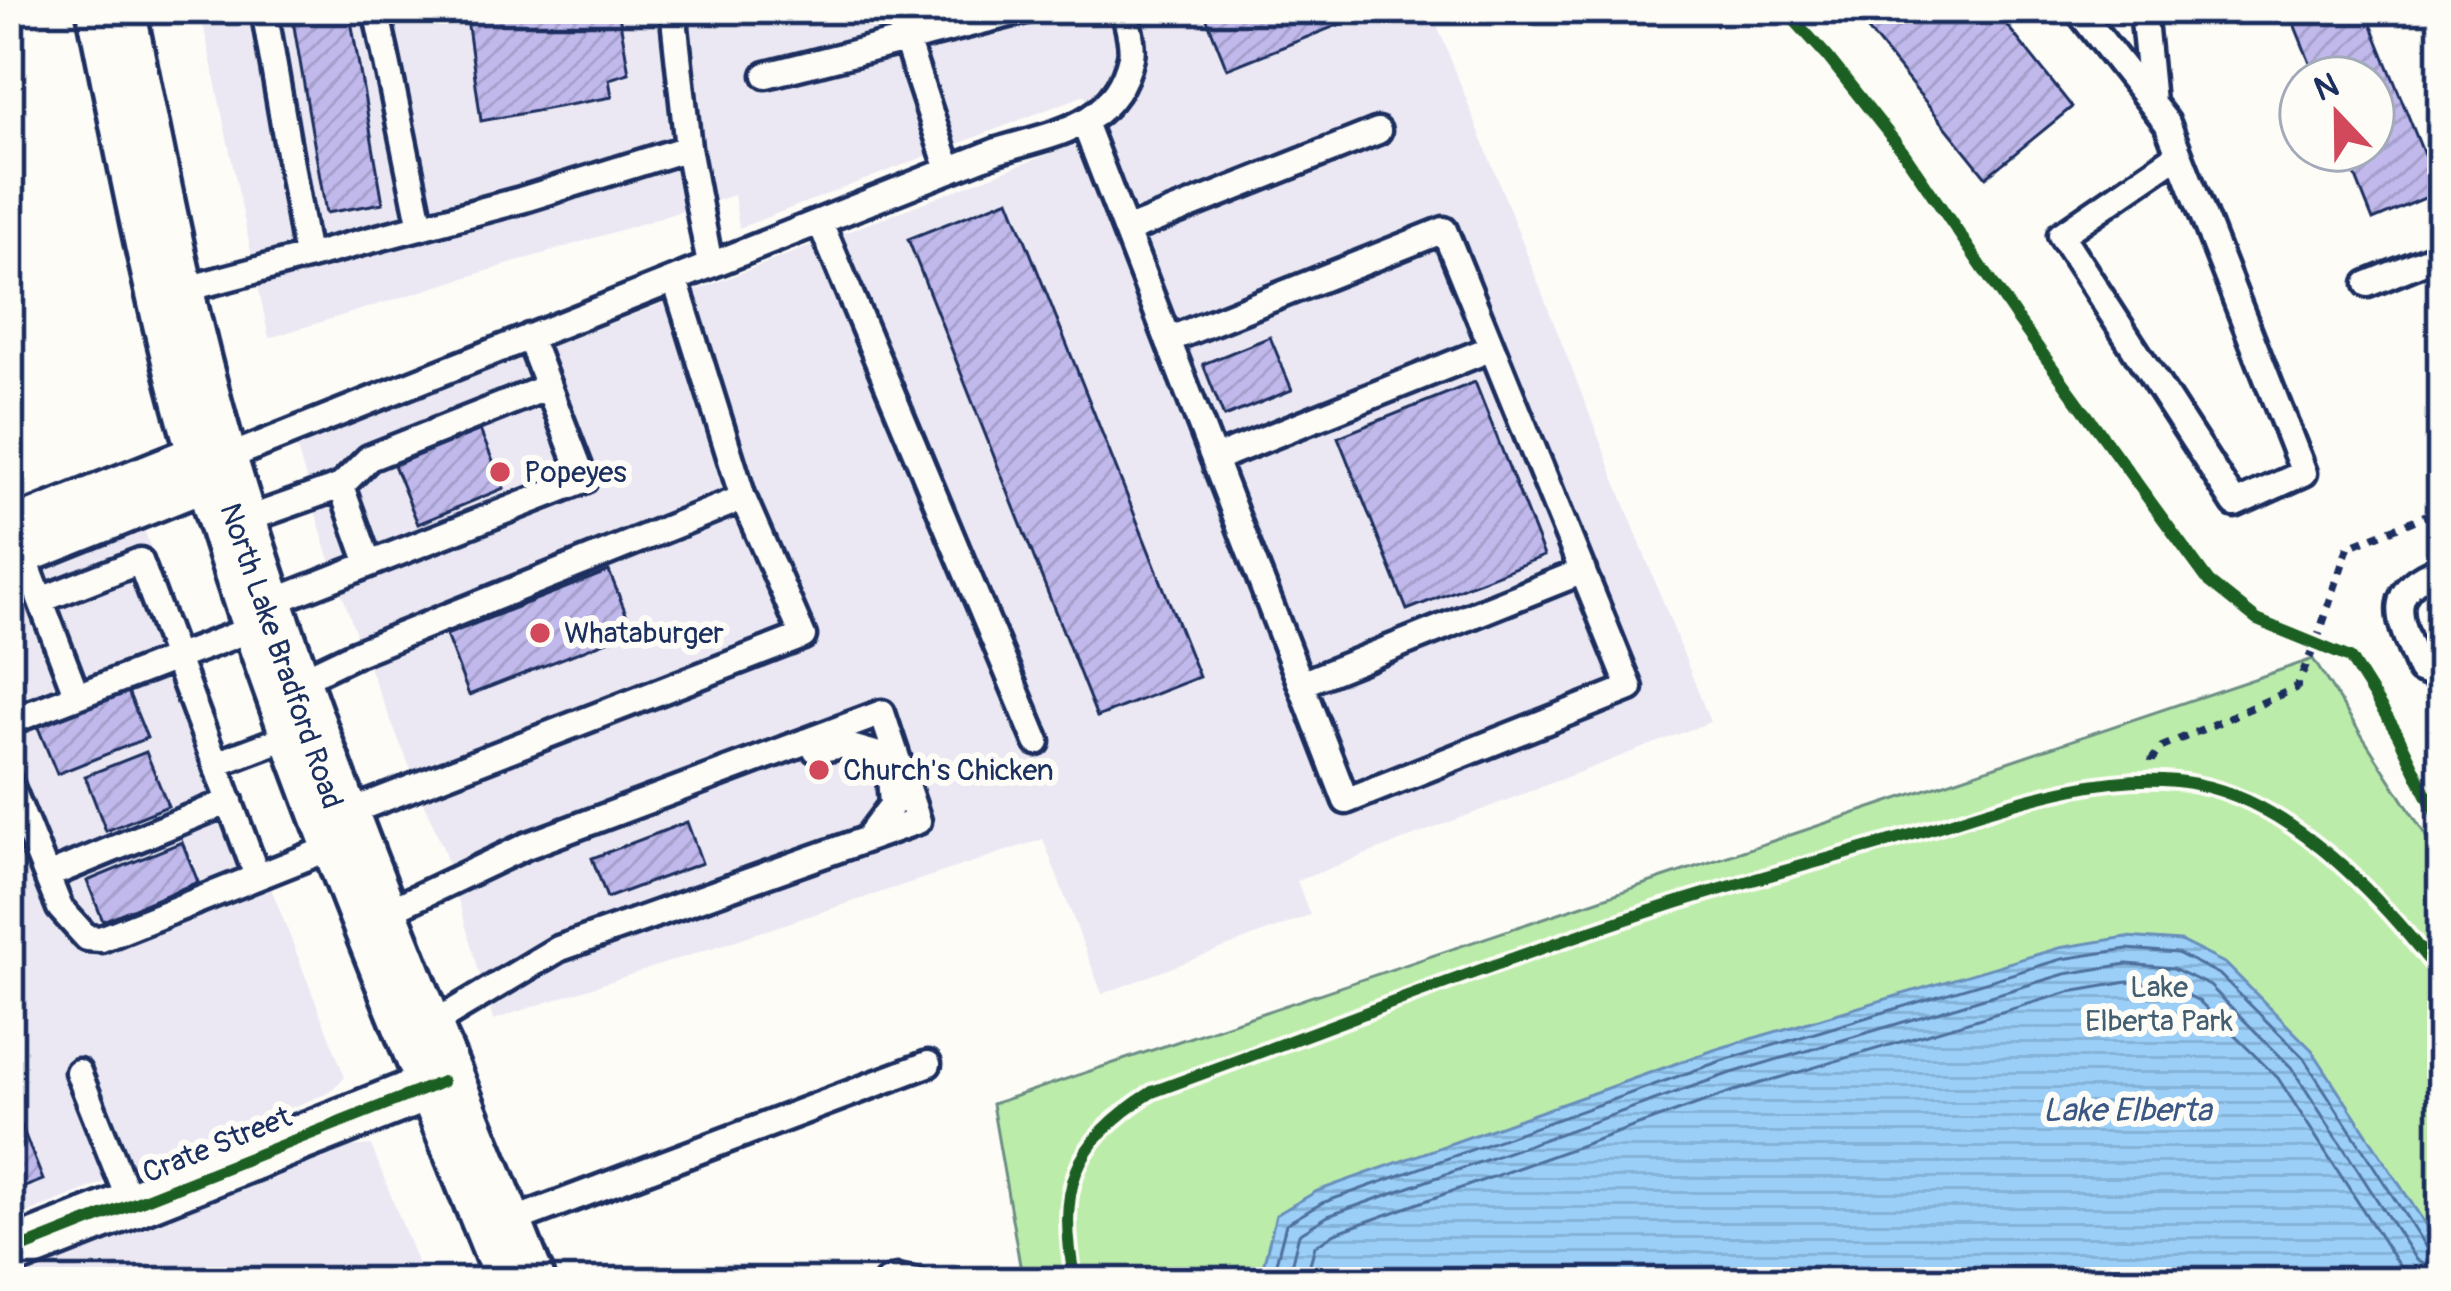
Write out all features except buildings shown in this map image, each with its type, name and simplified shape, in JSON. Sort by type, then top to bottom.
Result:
[{"type":"main road","name":"North Lake Bradford Road","points":[[111,9],[168,294],[214,463],[342,829],[510,1254]]},
{"type":"main road","points":[[23,562],[214,463]]},
{"type":"street","name":"Crate Street","points":[[9,1253],[130,1205],[432,1056]]},
{"type":"lane","points":[[265,9],[307,257]]},
{"type":"lane","points":[[376,9],[421,227]]},
{"type":"lane","points":[[766,75],[993,14],[1030,9]]},
{"type":"lane","points":[[214,463],[949,170],[1085,124],[1114,98],[1132,53],[1124,9]]},
{"type":"lane","points":[[2077,9],[2167,123],[2304,473],[2235,504],[2061,235],[2179,154]]},
{"type":"lane","points":[[2143,9],[2152,103]]},
{"type":"lane","points":[[670,13],[710,265]]},
{"type":"lane","points":[[906,40],[949,170]]},
{"type":"lane","points":[[1085,124],[1300,684],[1346,801],[1630,688],[1444,230],[1168,340]]},
{"type":"lane","points":[[1126,231],[1378,131]]},
{"type":"lane","points":[[168,294],[421,227],[688,148]]},
{"type":"lane","points":[[820,222],[1037,742]]},
{"type":"lane","points":[[2368,284],[2442,254]]},
{"type":"lane","points":[[9,782],[60,908],[74,928],[88,938],[101,939],[257,876],[342,829],[803,636],[742,498],[675,280]]},
{"type":"lane","points":[[9,722],[177,658],[369,564],[584,480],[529,337]]},
{"type":"lane","points":[[1214,459],[1492,348]]},
{"type":"lane","points":[[234,524],[340,485],[369,458],[548,387]]},
{"type":"lane","points":[[340,485],[369,564]]},
{"type":"lane","points":[[216,764],[297,708],[356,652],[742,498]]},
{"type":"lane","points":[[77,696],[23,562],[140,561],[257,876]]},
{"type":"lane","points":[[2442,568],[2417,577],[2400,598],[2399,620],[2420,670],[2442,678]]},
{"type":"lane","points":[[1300,684],[1583,572]]},
{"type":"lane","points":[[376,916],[553,836],[882,713],[918,821],[558,949],[432,1056]]},
{"type":"lane","points":[[553,836],[585,838],[819,749],[844,745],[879,755],[890,776],[892,805],[867,839]]},
{"type":"lane","points":[[47,876],[230,801]]},
{"type":"lane","points":[[510,1254],[928,1064]]},
{"type":"lane","points":[[77,1072],[130,1205]]},
{"type":"lane","points":[[887,1282],[897,1278],[917,1282]]},
{"type":"path","points":[[2152,780],[2152,760],[2162,747],[2296,688],[2348,547],[2442,509]]},
{"type":"path","points":[[2299,637],[2337,650]]},
{"type":"shaded area","points":[[200,9],[1431,9],[1710,722],[1297,881],[1310,915],[1102,994],[1043,839],[493,1020],[444,851],[358,640],[296,445],[1103,133],[1085,95],[739,228],[734,195],[269,338]]},
{"type":"shaded area","points":[[133,531],[145,532],[273,893],[345,1077],[328,1093],[9,1220],[9,574]]},
{"type":"shaded area","points":[[371,1145],[425,1282],[9,1282],[340,1148]]},
{"type":"green space","name":"Lake Elberta Park","points":[[2313,659],[2442,861],[2442,1282],[1023,1282],[992,1104]]},
{"type":"water","name":"Lake Elberta","points":[[2126,937],[2180,941],[2226,964],[2312,1050],[2442,1250],[2442,1282],[1259,1282],[1276,1215],[1317,1191],[1717,1049],[2059,948]]},
{"type":"cycle path","points":[[1784,9],[1904,153],[2018,320],[2209,582],[2257,620],[2350,658],[2397,733],[2442,826]]},
{"type":"cycle path","points":[[1075,1282],[1068,1220],[1076,1171],[1103,1130],[1152,1092],[1472,973],[1694,897],[2044,795],[2122,781],[2160,780],[2196,784],[2267,811],[2301,833],[2364,887],[2442,977]]},
{"type":"cycle path","points":[[9,1253],[442,1082]]},
{"type":"place","name":"Popeyes","points":[[500,472]]},
{"type":"place","name":"Whataburger","points":[[540,633]]},
{"type":"place","name":"Church's Chicken","points":[[819,770]]}]
